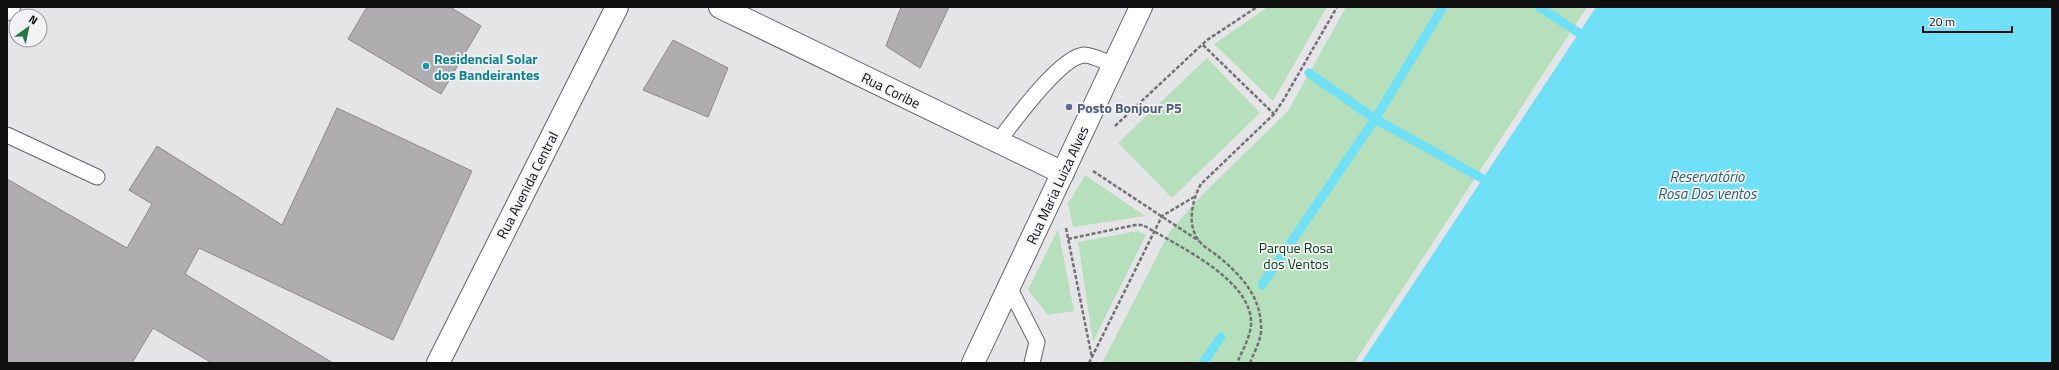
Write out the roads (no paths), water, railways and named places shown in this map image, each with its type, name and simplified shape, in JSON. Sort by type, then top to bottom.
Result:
[{"type":"street","name":"Rua Avenida Central","points":[[438,363],[617,7]]},
{"type":"street","name":"Rua Coribe","points":[[720,7],[1063,173]]},
{"type":"street","name":"Rua Maria Luiza Alves","points":[[974,363],[1141,7]]},
{"type":"lane","points":[[998,142],[1023,109],[1066,62],[1076,57],[1086,55],[1114,65]]},
{"type":"lane","points":[[7,135],[97,177]]},
{"type":"lane","points":[[1009,287],[1037,342],[1032,363]]},
{"type":"water","name":"Reservatório Rosa Dos ventos","points":[[1596,7],[2052,7],[2052,363],[1361,363]]},
{"type":"waterway","points":[[1262,285],[1375,119],[1443,7]]},
{"type":"waterway","points":[[1539,7],[1579,33]]},
{"type":"waterway","points":[[1309,73],[1375,119],[1483,179]]},
{"type":"waterway","points":[[1203,363],[1221,337]]},
{"type":"place","name":"Residencial Solar dos Bandeirantes","points":[[426,66]]},
{"type":"place","name":"Posto Bonjour P5","points":[[1069,107]]},
{"type":"park label","name":"Parque Rosa dos Ventos","points":[[1296,256]]}]
